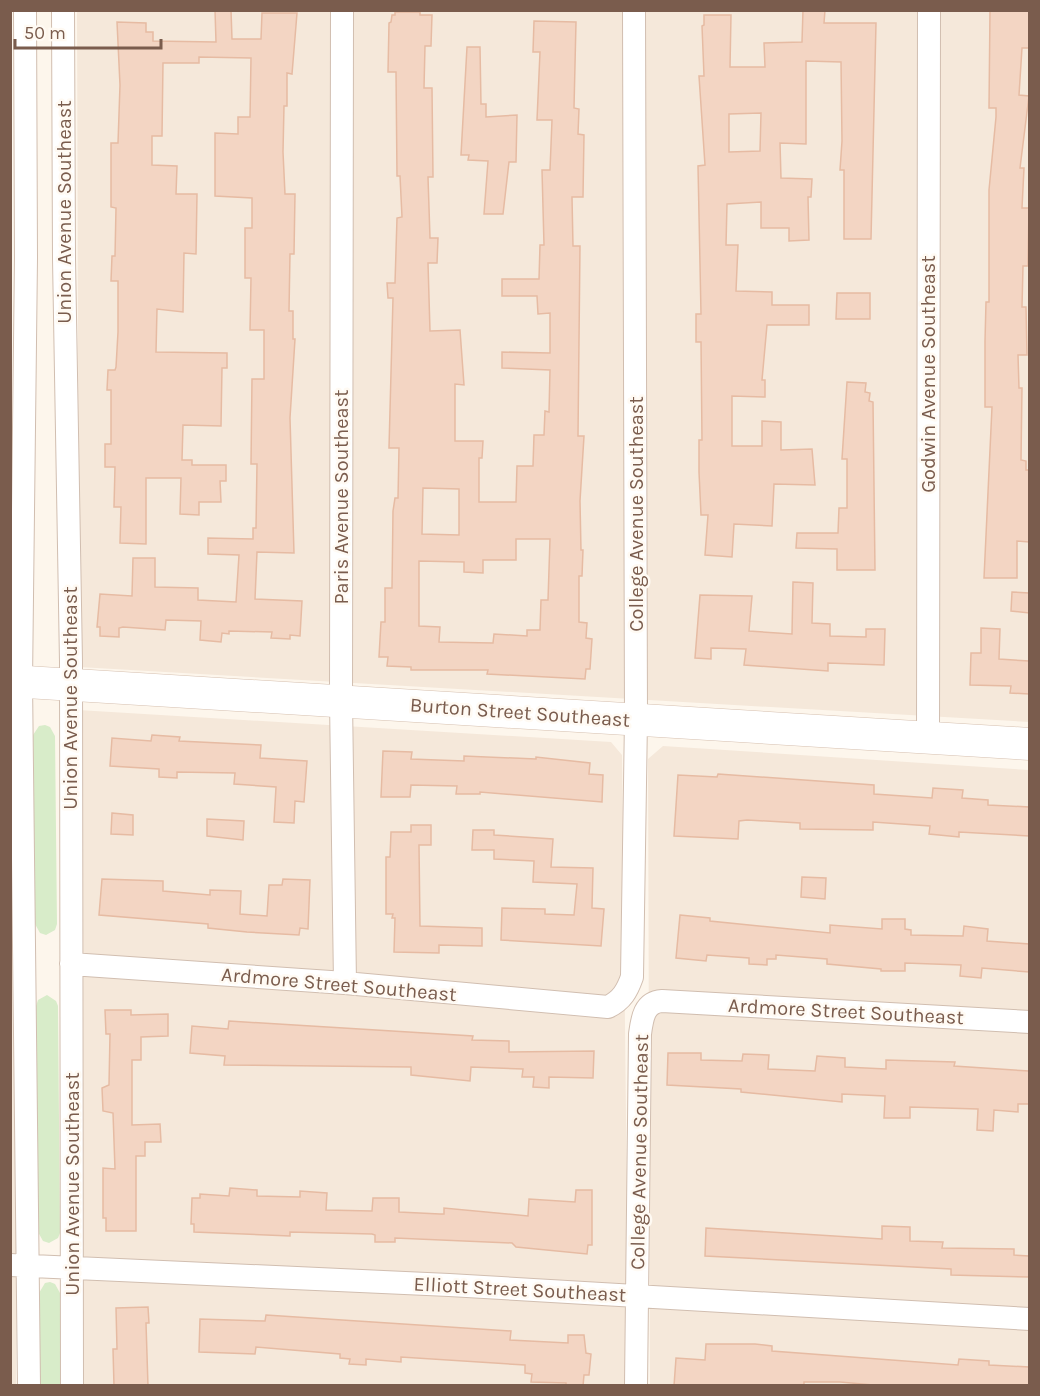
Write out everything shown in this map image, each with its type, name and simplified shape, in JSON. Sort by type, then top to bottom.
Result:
[{"type":"main road","name":"Burton Street Southeast","points":[[16,681],[1029,744]]},
{"type":"street","points":[[25,10],[26,258],[16,681],[19,1265],[29,1386]]},
{"type":"street","name":"Union Avenue Southeast","points":[[63,10],[64,259],[71,683],[72,1386]]},
{"type":"street","name":"Paris Avenue Southeast","points":[[342,10],[341,701],[345,983]]},
{"type":"street","name":"College Avenue Southeast","points":[[608,1007],[619,1002],[632,977],[636,719],[634,10]]},
{"type":"street","name":"Godwin Avenue Southeast","points":[[928,738],[929,10]]},
{"type":"street","points":[[26,258],[64,259]]},
{"type":"street","name":"Ardmore Street Southeast","points":[[71,964],[345,983],[608,1007]]},
{"type":"street","name":"College Avenue Southeast","points":[[636,1386],[641,1026],[649,1006],[662,1001]]},
{"type":"street","name":"Ardmore Street Southeast","points":[[662,1001],[1029,1022]]},
{"type":"street","name":"Elliott Street Southeast","points":[[19,1265],[636,1296],[1029,1319]]},
{"type":"shaded area","points":[[77,11],[1029,11],[1029,722],[79,667]]},
{"type":"shaded area","points":[[10,709],[16,718],[16,1386],[10,1385]]},
{"type":"shaded area","points":[[78,710],[611,742],[622,755],[629,1385],[82,1385]]},
{"type":"shaded area","points":[[663,746],[1029,770],[1029,1385],[650,1385],[648,759]]},
{"type":"green space","points":[[39,726],[50,727],[55,736],[57,924],[55,930],[46,935],[40,933],[35,924],[33,735]]},
{"type":"green space","points":[[47,995],[56,1001],[58,1006],[60,1233],[58,1238],[49,1243],[43,1241],[38,1232],[36,1006],[38,1000]]},
{"type":"green space","points":[[45,1283],[55,1284],[60,1293],[62,1385],[40,1385],[39,1293]]},
{"type":"building","points":[[215,10],[231,10],[232,39],[261,39],[262,13],[297,13],[292,74],[287,73],[283,152],[285,194],[295,194],[294,254],[290,254],[289,311],[293,311],[293,339],[295,339],[290,418],[294,553],[257,552],[255,599],[302,601],[300,636],[290,635],[290,639],[271,638],[272,632],[229,631],[229,634],[222,633],[221,642],[200,640],[201,621],[166,620],[165,630],[123,627],[119,628],[119,637],[100,636],[100,627],[97,627],[100,594],[132,596],[133,558],[155,558],[155,587],[198,588],[198,600],[236,602],[239,555],[208,554],[208,538],[253,539],[253,528],[256,528],[257,464],[251,464],[252,379],[264,379],[264,330],[250,330],[251,278],[245,278],[245,228],[252,228],[252,198],[215,196],[215,133],[238,134],[238,117],[250,117],[251,58],[199,57],[199,63],[163,63],[162,136],[152,136],[152,165],[177,166],[176,194],[197,194],[196,254],[184,253],[183,312],[157,309],[156,352],[227,353],[227,368],[222,368],[221,426],[183,425],[182,460],[192,460],[192,465],[226,465],[226,481],[220,481],[221,502],[199,502],[199,515],[180,514],[181,478],[146,478],[146,544],[120,543],[121,507],[114,507],[115,467],[105,467],[105,444],[111,444],[111,390],[107,390],[108,370],[115,370],[116,367],[118,332],[118,281],[111,281],[112,256],[115,256],[116,208],[111,207],[111,143],[118,143],[120,85],[117,22],[146,23],[146,32],[153,32],[153,41],[216,42]]},
{"type":"building","points":[[803,10],[825,10],[824,23],[876,23],[871,239],[844,239],[844,170],[840,170],[841,62],[806,61],[806,144],[780,143],[781,178],[812,179],[811,197],[808,197],[809,240],[789,241],[789,228],[761,228],[761,202],[727,204],[726,245],[738,245],[736,291],[772,292],[772,305],[809,305],[809,325],[767,325],[762,380],[765,380],[765,397],[732,396],[732,446],[762,446],[762,421],[781,422],[781,450],[812,449],[815,485],[774,484],[772,526],[734,524],[732,557],[705,555],[708,515],[701,515],[699,472],[699,440],[702,440],[701,342],[696,342],[696,314],[701,314],[698,166],[705,165],[699,76],[704,76],[702,26],[704,15],[731,15],[730,67],[765,67],[764,43],[802,42]],"holes":[[[761,113],[760,151],[729,152],[729,114]]]},
{"type":"building","points":[[990,10],[1029,10],[1029,48],[1022,48],[1019,95],[1029,96],[1020,168],[1024,168],[1022,208],[1029,208],[1028,266],[1023,266],[1022,307],[1026,307],[1027,355],[1018,355],[1019,388],[1022,388],[1021,460],[1026,461],[1026,470],[1029,470],[1029,542],[1017,541],[1017,578],[984,578],[992,407],[985,407],[986,302],[989,302],[989,190],[996,117],[996,108],[989,108]]},
{"type":"building","points":[[395,12],[420,12],[420,15],[432,15],[431,46],[425,46],[424,88],[432,88],[433,177],[428,177],[430,238],[438,238],[437,263],[428,263],[430,331],[460,330],[464,385],[455,384],[455,441],[483,441],[482,458],[479,458],[479,502],[516,502],[517,466],[533,466],[534,435],[544,435],[545,411],[549,412],[550,370],[502,368],[502,352],[550,353],[550,313],[538,314],[537,296],[502,296],[502,279],[539,279],[540,245],[544,245],[542,170],[550,170],[552,120],[537,120],[540,52],[533,52],[534,21],[576,22],[574,108],[579,109],[578,134],[584,135],[583,197],[572,197],[573,246],[580,246],[578,436],[584,436],[580,501],[581,550],[583,550],[582,576],[579,576],[579,622],[587,623],[586,638],[592,639],[590,669],[586,669],[585,679],[487,674],[488,670],[411,670],[411,667],[387,666],[388,657],[379,657],[381,622],[385,622],[385,588],[392,588],[393,511],[395,498],[398,498],[399,448],[389,448],[393,298],[388,298],[387,283],[395,283],[397,218],[402,217],[400,176],[397,176],[396,72],[388,72],[389,23],[392,15],[395,15]],"holes":[[[423,488],[459,489],[459,535],[422,534]],[[516,539],[550,539],[548,600],[541,600],[540,630],[527,630],[527,636],[494,634],[493,643],[439,642],[440,627],[419,626],[419,561],[464,562],[464,572],[483,573],[483,560],[516,560]]]},
{"type":"building","points":[[467,47],[480,47],[481,104],[486,104],[486,117],[517,115],[516,162],[509,162],[503,214],[484,214],[488,161],[468,160],[469,155],[461,155]]},
{"type":"building","points":[[837,293],[870,293],[870,319],[836,319]]},
{"type":"building","points":[[847,382],[866,383],[865,392],[870,393],[869,401],[873,402],[875,570],[837,570],[837,549],[796,548],[797,533],[838,533],[839,508],[847,508],[847,459],[842,459]]},
{"type":"building","points":[[793,582],[813,583],[812,623],[830,624],[830,636],[866,637],[866,629],[885,629],[884,665],[828,663],[828,671],[744,665],[746,649],[711,648],[711,659],[695,658],[700,595],[752,596],[749,631],[792,634]]},
{"type":"building","points":[[1012,592],[1029,593],[1029,613],[1011,611]]},
{"type":"building","points":[[981,628],[1000,629],[999,659],[1029,661],[1029,694],[1010,693],[1011,686],[970,685],[971,653],[981,653]]},
{"type":"building","points":[[152,735],[180,737],[179,741],[261,745],[260,758],[307,761],[304,802],[295,801],[294,823],[274,822],[276,787],[234,784],[235,773],[177,772],[177,778],[159,777],[159,769],[110,766],[112,738],[151,741]]},
{"type":"building","points":[[383,751],[412,752],[411,759],[464,761],[464,756],[536,759],[536,757],[590,763],[589,774],[603,775],[602,802],[480,792],[480,794],[456,794],[457,786],[411,785],[410,797],[381,797]]},
{"type":"building","points":[[718,774],[874,785],[874,794],[932,798],[933,788],[963,790],[962,798],[988,800],[988,805],[1029,807],[1029,836],[959,832],[959,837],[929,834],[930,826],[873,822],[873,830],[800,829],[800,823],[747,820],[739,821],[738,839],[674,836],[678,775],[717,777]]},
{"type":"building","points":[[112,813],[133,815],[133,835],[111,834]]},
{"type":"building","points":[[207,819],[244,821],[243,840],[207,836]]},
{"type":"building","points":[[411,825],[431,825],[431,845],[419,845],[420,926],[482,928],[482,946],[439,945],[439,953],[394,952],[395,918],[392,918],[393,914],[386,914],[386,857],[390,857],[391,832],[411,832]]},
{"type":"building","points":[[473,830],[494,830],[494,835],[553,839],[551,867],[593,868],[592,908],[604,909],[601,946],[501,940],[502,908],[545,909],[545,914],[574,915],[577,884],[533,882],[534,861],[494,859],[494,850],[472,850]]},
{"type":"building","points":[[802,877],[826,878],[825,899],[801,897]]},
{"type":"building","points":[[102,879],[163,881],[163,891],[210,895],[210,890],[241,891],[240,914],[267,916],[269,885],[282,885],[283,879],[310,880],[308,929],[300,928],[299,935],[247,932],[208,928],[208,924],[99,915]]},
{"type":"building","points":[[680,915],[710,918],[710,921],[830,933],[830,925],[882,929],[882,919],[905,919],[905,929],[911,930],[911,935],[963,936],[964,926],[988,929],[987,941],[1029,944],[1029,972],[982,968],[981,978],[960,976],[961,965],[905,963],[905,971],[881,971],[881,969],[827,964],[827,959],[776,955],[776,959],[767,959],[767,965],[749,964],[749,958],[707,955],[706,961],[676,958]]},
{"type":"building","points":[[105,1010],[131,1010],[131,1015],[168,1014],[168,1036],[141,1037],[141,1060],[132,1060],[132,1125],[160,1124],[161,1142],[145,1142],[145,1156],[136,1156],[136,1231],[106,1231],[106,1218],[103,1218],[103,1168],[115,1169],[113,1113],[103,1111],[102,1088],[109,1085],[110,1034],[106,1034]]},
{"type":"building","points":[[229,1021],[473,1036],[472,1040],[509,1041],[509,1052],[594,1051],[593,1078],[549,1077],[549,1088],[533,1087],[534,1077],[522,1077],[523,1069],[471,1067],[470,1081],[411,1075],[411,1067],[224,1065],[225,1056],[190,1053],[192,1026],[228,1029]]},
{"type":"building","points":[[668,1053],[701,1053],[701,1060],[742,1061],[743,1054],[769,1055],[768,1069],[815,1071],[817,1056],[845,1058],[845,1067],[886,1069],[886,1060],[955,1062],[954,1066],[1029,1071],[1029,1104],[1018,1104],[1018,1112],[994,1110],[993,1131],[977,1130],[978,1109],[910,1107],[910,1118],[884,1118],[885,1096],[842,1094],[842,1102],[741,1092],[741,1089],[667,1085]]},
{"type":"building","points":[[230,1188],[257,1190],[257,1196],[300,1197],[300,1191],[327,1193],[326,1210],[372,1211],[373,1198],[399,1198],[399,1212],[444,1214],[444,1208],[528,1216],[529,1199],[575,1202],[576,1190],[592,1190],[592,1245],[588,1245],[587,1254],[516,1247],[512,1243],[395,1238],[395,1242],[375,1242],[375,1235],[372,1234],[290,1232],[290,1236],[194,1232],[194,1224],[191,1224],[192,1198],[200,1198],[200,1194],[229,1196]]},
{"type":"building","points":[[882,1226],[910,1227],[910,1241],[943,1242],[942,1248],[1014,1249],[1014,1255],[1029,1256],[1029,1277],[951,1275],[951,1269],[705,1256],[706,1228],[882,1239]]},
{"type":"building","points":[[148,1307],[149,1323],[146,1323],[148,1386],[114,1386],[113,1349],[117,1349],[116,1308]]},
{"type":"building","points":[[266,1315],[511,1331],[510,1340],[568,1343],[568,1335],[584,1335],[586,1353],[591,1354],[589,1375],[584,1375],[583,1386],[566,1386],[566,1383],[531,1382],[532,1374],[525,1373],[525,1365],[401,1357],[401,1362],[366,1359],[366,1365],[349,1364],[350,1359],[340,1358],[340,1354],[256,1347],[255,1354],[199,1352],[200,1319],[265,1321]]},
{"type":"building","points":[[706,1344],[755,1344],[772,1346],[772,1351],[958,1365],[959,1359],[989,1361],[989,1365],[1029,1367],[1029,1386],[884,1386],[804,1382],[804,1386],[674,1386],[676,1358],[705,1360]]}]
